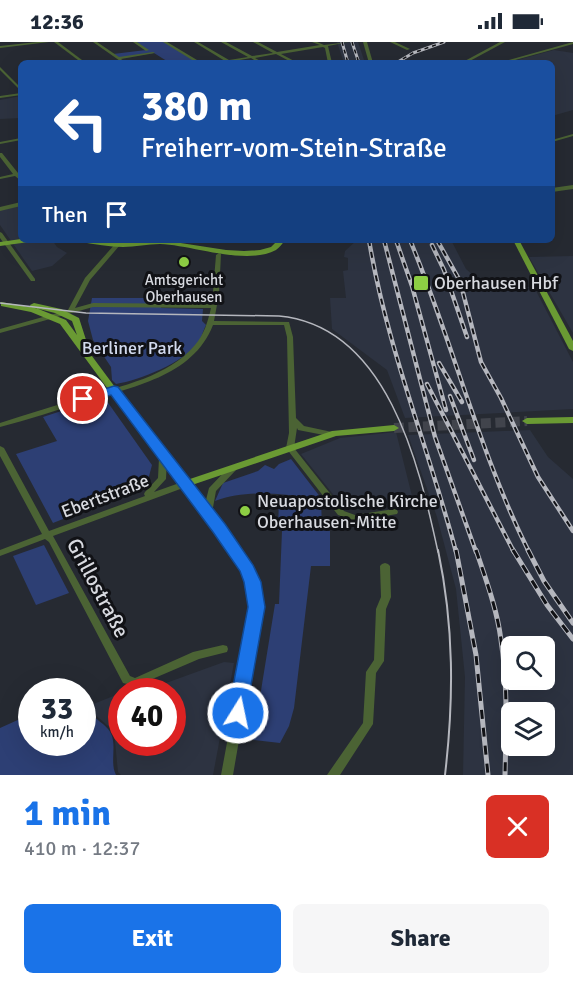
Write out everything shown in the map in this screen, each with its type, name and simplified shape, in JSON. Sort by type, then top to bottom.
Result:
[{"type":"main road","points":[[3,244],[18,242]]},
{"type":"main road","points":[[99,243],[117,246],[129,243]]},
{"type":"main road","points":[[165,243],[232,252],[265,252],[277,247],[280,243]]},
{"type":"main road","points":[[518,243],[572,346]]},
{"type":"main road","points":[[2,304],[50,315],[68,316]]},
{"type":"main road","points":[[2,304],[32,305],[68,316],[89,357],[185,484]]},
{"type":"main road","points":[[68,316],[89,357]]},
{"type":"main road","points":[[527,421],[571,421]]},
{"type":"main road","name":"Ebertstraße","points":[[185,484],[329,434],[394,428]]},
{"type":"street","points":[[0,47],[47,42]]},
{"type":"street","points":[[56,42],[80,60]]},
{"type":"street","points":[[95,42],[121,60]]},
{"type":"street","points":[[113,54],[147,50],[135,42]]},
{"type":"street","points":[[165,42],[195,60]]},
{"type":"street","points":[[196,42],[228,60]]},
{"type":"street","points":[[223,42],[256,60]]},
{"type":"street","points":[[314,42],[327,47],[329,60]]},
{"type":"street","points":[[239,60],[346,42]]},
{"type":"street","points":[[365,42],[370,60]]},
{"type":"street","points":[[392,42],[408,49]]},
{"type":"street","points":[[469,60],[503,42]]},
{"type":"street","points":[[256,43],[290,60]]},
{"type":"street","points":[[511,60],[573,43]]},
{"type":"street","points":[[118,58],[153,53]]},
{"type":"street","points":[[0,68],[18,89]]},
{"type":"street","points":[[0,97],[18,93]]},
{"type":"street","points":[[555,140],[573,135]]},
{"type":"street","points":[[0,143],[18,140]]},
{"type":"street","points":[[0,154],[18,174]]},
{"type":"street","points":[[0,178],[18,176]]},
{"type":"street","points":[[555,189],[572,189]]},
{"type":"street","points":[[0,209],[18,205]]},
{"type":"street","points":[[0,234],[3,244],[33,280]]},
{"type":"street","points":[[68,316],[87,279],[117,246]]},
{"type":"street","points":[[0,424],[153,377],[180,361],[200,344],[211,323],[219,255]]},
{"type":"street","points":[[68,316],[83,307],[120,304],[214,306]]},
{"type":"street","points":[[68,316],[77,313],[83,307]]},
{"type":"street","points":[[1,331],[50,315]]},
{"type":"street","points":[[211,323],[287,323],[290,337],[292,418],[290,448],[341,513],[355,518],[394,512]]},
{"type":"street","points":[[292,418],[301,428],[329,434]]},
{"type":"street","name":"Grillostraße","points":[[0,448],[46,536],[52,540],[129,682],[136,682],[197,655],[223,649]]},
{"type":"street","points":[[142,499],[160,482],[164,472],[164,458]]},
{"type":"street","points":[[208,513],[212,490],[233,468]]},
{"type":"street","points":[[185,484],[248,569],[256,607],[227,775]]},
{"type":"street","name":"Ebertstraße","points":[[0,553],[185,484]]},
{"type":"street","points":[[333,775],[368,724],[371,672],[379,661],[381,609],[386,597],[385,566]]},
{"type":"shaded area","points":[[337,42],[358,42],[364,60],[343,60]]},
{"type":"shaded area","points":[[554,50],[573,53],[573,110],[555,115],[555,60],[517,60]]},
{"type":"shaded area","points":[[18,97],[18,118],[0,119],[0,100]]},
{"type":"shaded area","points":[[18,207],[18,243],[54,243],[67,253],[52,266],[32,271],[0,225],[0,210]]},
{"type":"shaded area","points":[[354,243],[453,243],[466,269],[487,288],[534,287],[573,362],[573,409],[405,418],[387,370],[332,329],[330,298],[346,298],[343,271],[348,270],[348,258],[344,257],[345,251]]},
{"type":"shaded area","points":[[573,256],[573,333],[529,257]]},
{"type":"shaded area","points":[[530,430],[548,457],[573,479],[573,775],[463,775],[465,677],[456,589],[437,517],[408,435]]},
{"type":"shaded area","points":[[396,432],[413,500],[340,503],[301,454],[340,438]]},
{"type":"shaded area","points":[[224,662],[234,663],[213,775],[121,775],[118,772],[116,756],[186,756],[186,678],[180,678]]},
{"type":"shaded area","points":[[108,698],[108,726],[96,716],[96,703]]},
{"type":"green space","points":[[135,42],[165,42],[193,60],[165,60],[154,53],[120,58],[113,54],[146,50]]},
{"type":"green space","name":"Berliner Park","points":[[92,298],[163,298],[161,308],[203,309],[202,321],[206,325],[198,343],[172,364],[149,375],[116,384],[112,380],[111,367],[93,340],[88,321]]},
{"type":"green space","points":[[104,397],[152,465],[148,480],[139,489],[53,523],[16,454],[57,441],[43,417]]},
{"type":"green space","points":[[291,459],[321,498],[322,530],[330,531],[330,566],[311,566],[294,708],[289,726],[280,743],[253,740],[275,604],[279,604],[282,531],[278,530],[279,498],[310,498],[262,494],[238,495],[215,501],[223,483],[258,471],[265,465],[274,469]]},
{"type":"green space","points":[[44,545],[69,593],[36,605],[13,556]]},
{"type":"green space","points":[[96,718],[108,729],[108,756],[113,756],[116,775],[0,775],[0,728],[18,720],[18,756],[96,756]]},
{"type":"tunnel","points":[[394,428],[527,421]]},
{"type":"tram line","points":[[0,303],[86,313],[279,316],[316,325],[347,345],[372,372],[392,405],[408,441],[420,479],[438,552]]},
{"type":"tram line","points":[[438,550],[447,606],[451,662],[450,718],[445,775]]},
{"type":"railway","points":[[342,42],[347,60]]},
{"type":"railway","points":[[352,42],[358,60]]},
{"type":"railway","points":[[401,60],[413,53],[444,42]]},
{"type":"railway","points":[[370,243],[386,319],[456,552]]},
{"type":"railway","points":[[385,243],[435,437],[476,552]]},
{"type":"railway","points":[[397,243],[412,286],[446,410]]},
{"type":"railway","points":[[411,243],[495,476],[529,551]]},
{"type":"railway","points":[[439,243],[460,281],[481,362],[501,398],[538,477],[573,531]]},
{"type":"railway","points":[[432,245],[444,270],[467,337]]},
{"type":"railway","points":[[439,363],[462,402]]},
{"type":"railway","points":[[427,384],[514,552]]},
{"type":"railway","points":[[450,396],[474,460]]},
{"type":"railway","points":[[456,550],[476,655],[488,775]]},
{"type":"railway","points":[[476,550],[494,606],[503,657],[506,708],[505,775]]},
{"type":"railway","points":[[513,550],[547,605],[573,639]]},
{"type":"railway","points":[[529,551],[544,581],[573,623]]},
{"type":"place","name":"Amtsgericht Oberhausen","points":[[184,262]]},
{"type":"place","name":"Oberhausen Hbf","points":[[421,283]]},
{"type":"place","name":"Neuapostolische Kirche Oberhausen-Mitte","points":[[245,511]]},
{"type":"route","points":[[83,399],[114,390],[248,569],[256,607],[238,713]]}]
